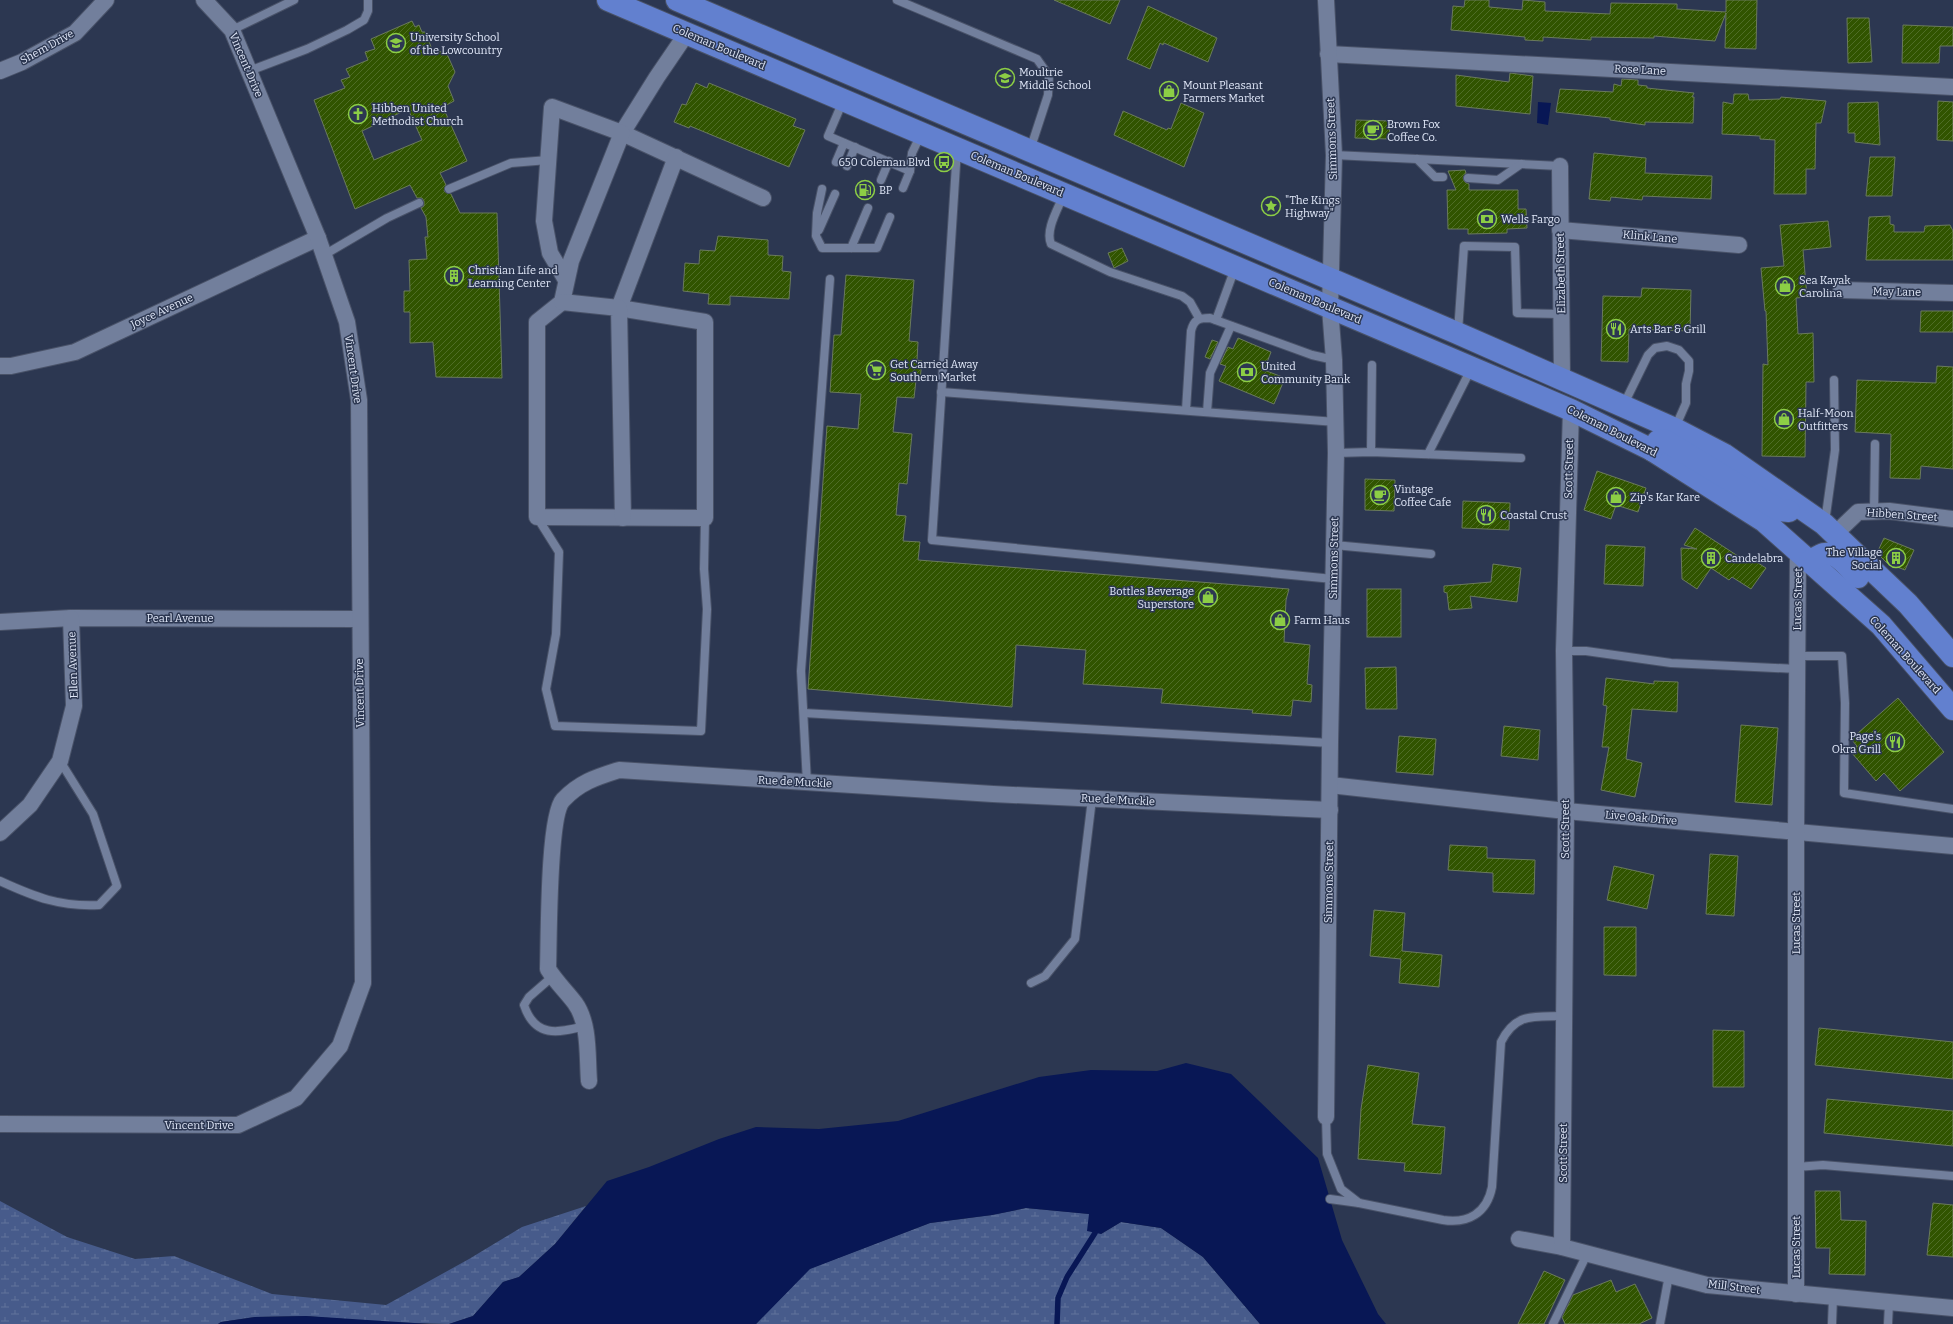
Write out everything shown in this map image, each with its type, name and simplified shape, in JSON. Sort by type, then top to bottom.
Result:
[{"type":"main road","name":"Coleman Boulevard","points":[[608,0],[1571,410],[1652,450],[1764,521],[1881,625],[1953,709]]},
{"type":"main road","points":[[677,0],[703,8],[879,86],[1457,333],[1675,429],[1725,455],[1830,529],[1908,604],[1948,650]]},
{"type":"main road","points":[[687,33],[710,26],[810,68],[879,86]]},
{"type":"main road","points":[[1652,450],[1658,441],[1664,440],[1779,510],[1786,511],[1802,509]]},
{"type":"main road","points":[[1804,556],[1830,554],[1837,557],[1925,642],[1948,650]]},
{"type":"street","name":"Shem Drive","points":[[0,71],[22,62],[75,33],[106,0]]},
{"type":"street","name":"Simmons Street","points":[[1326,0],[1334,155],[1330,308],[1334,360],[1336,422],[1330,743],[1326,1117]]},
{"type":"street","name":"Vincent Drive","points":[[0,1124],[238,1125],[296,1098],[340,1046],[363,983],[359,400],[346,322],[318,238],[232,30],[207,1]]},
{"type":"street","points":[[562,302],[619,308],[705,322],[705,518],[537,517],[537,322],[562,302],[571,261],[622,133],[687,33]]},
{"type":"street","name":"Rose Lane","points":[[1328,54],[1953,87]]},
{"type":"street","points":[[566,280],[550,253],[544,221],[552,107],[622,133],[763,198]]},
{"type":"street","points":[[623,518],[619,308],[676,157]]},
{"type":"street","name":"Elizabeth Street","points":[[1560,166],[1562,379]]},
{"type":"street","name":"Klink Lane","points":[[1560,230],[1739,245]]},
{"type":"street","name":"Joyce Avenue","points":[[0,366],[11,366],[75,352],[318,238]]},
{"type":"street","name":"May Lane","points":[[1841,290],[1953,293]]},
{"type":"street","name":"Scott Street","points":[[1562,1247],[1566,811],[1564,651],[1571,410]]},
{"type":"street","name":"Hibben Street","points":[[1830,529],[1858,512],[1874,511],[1953,519]]},
{"type":"street","name":"Lucas Street","points":[[1796,1294],[1797,663],[1804,556]]},
{"type":"street","name":"Pearl Avenue","points":[[0,622],[71,618],[360,618]]},
{"type":"street","name":"Ellen Avenue","points":[[0,833],[30,805],[60,761],[74,706],[71,618]]},
{"type":"street","name":"Rue de Muckle","points":[[589,1081],[585,1026],[575,1004],[548,969],[552,838],[562,801],[589,779],[619,770],[807,783],[1092,799],[1330,810]]},
{"type":"street","name":"Live Oak Drive","points":[[1330,786],[1566,811],[1953,846]]},
{"type":"street","name":"Mill Street","points":[[1519,1239],[1562,1247],[1707,1285],[1833,1298],[1953,1308]]},
{"type":"lane","points":[[232,30],[294,0]]},
{"type":"lane","points":[[249,71],[307,49],[347,30],[364,20],[368,11],[368,0]]},
{"type":"lane","points":[[897,0],[1037,59],[1048,76],[1048,95],[1030,151]]},
{"type":"lane","points":[[843,100],[828,136],[910,171]]},
{"type":"lane","points":[[903,188],[910,171],[912,153],[921,133]]},
{"type":"lane","points":[[836,162],[844,143]]},
{"type":"lane","points":[[847,166],[855,147]]},
{"type":"lane","points":[[957,148],[932,540],[1334,579]]},
{"type":"lane","points":[[1334,155],[1560,166]]},
{"type":"lane","points":[[1417,159],[1435,177],[1443,177]]},
{"type":"lane","points":[[449,189],[511,163],[548,160]]},
{"type":"lane","points":[[881,180],[889,161]]},
{"type":"lane","points":[[1468,178],[1498,180],[1521,164]]},
{"type":"lane","points":[[822,189],[817,213],[816,236],[822,248],[877,248],[890,216]]},
{"type":"lane","points":[[816,236],[835,194]]},
{"type":"lane","points":[[1064,194],[1050,229],[1048,238],[1052,244],[1110,272],[1182,296],[1190,302],[1199,318]]},
{"type":"lane","points":[[324,255],[387,218],[419,203]]},
{"type":"lane","points":[[851,248],[868,208]]},
{"type":"lane","points":[[1457,333],[1464,246],[1515,247],[1517,313],[1561,314]]},
{"type":"lane","points":[[1216,320],[1235,267]]},
{"type":"lane","points":[[807,783],[801,671],[830,280]]},
{"type":"lane","points":[[1186,410],[1191,331],[1193,323],[1199,318],[1216,320],[1312,354],[1334,360]]},
{"type":"lane","points":[[1207,412],[1210,373],[1231,326]]},
{"type":"lane","points":[[1623,406],[1648,355],[1655,348],[1667,346],[1679,350],[1689,361],[1689,371],[1686,384],[1686,403],[1675,429]]},
{"type":"lane","points":[[1371,452],[1372,365]]},
{"type":"lane","points":[[1428,454],[1472,368]]},
{"type":"lane","points":[[1830,529],[1835,450],[1834,380]]},
{"type":"lane","points":[[941,392],[1336,422]]},
{"type":"lane","points":[[1874,444],[1874,511]]},
{"type":"lane","points":[[1336,453],[1371,452],[1521,458]]},
{"type":"lane","points":[[537,517],[559,552],[556,634],[546,688],[555,726],[701,731],[707,609],[704,569],[705,518]]},
{"type":"lane","points":[[1334,545],[1431,554]]},
{"type":"lane","points":[[1564,651],[1586,651],[1671,663],[1797,663],[1842,656],[1845,703],[1844,793],[1953,809]]},
{"type":"lane","points":[[804,713],[1330,743]]},
{"type":"lane","points":[[0,881],[32,896],[76,906],[99,905],[117,886],[93,814],[60,761]]},
{"type":"lane","points":[[1031,983],[1045,976],[1075,939],[1092,799]]},
{"type":"lane","points":[[552,976],[529,997],[524,1005],[528,1018],[542,1030],[562,1032],[585,1026]]},
{"type":"lane","points":[[1330,1199],[1359,1203],[1456,1222],[1471,1217],[1485,1207],[1490,1199],[1492,1187],[1501,1042],[1507,1030],[1525,1018],[1564,1016]]},
{"type":"lane","points":[[1326,1117],[1327,1154],[1332,1169],[1341,1189],[1359,1203]]},
{"type":"lane","points":[[1796,1167],[1823,1165],[1953,1176]]},
{"type":"lane","points":[[1553,1324],[1587,1254]]},
{"type":"lane","points":[[1660,1324],[1669,1275]]},
{"type":"lane","points":[[1832,1324],[1833,1298]]},
{"type":"lane","points":[[1888,1324],[1889,1303]]},
{"type":"green space","points":[[0,1201],[67,1237],[135,1259],[174,1256],[272,1294],[386,1305],[469,1259],[522,1227],[586,1206],[555,1244],[519,1277],[503,1282],[473,1316],[449,1324],[381,1322],[306,1316],[255,1317],[221,1322],[218,1324],[0,1324]]},
{"type":"green space","points":[[1026,1208],[1090,1214],[1101,1234],[1121,1222],[1161,1228],[1203,1257],[1260,1324],[756,1324],[809,1269],[930,1223],[992,1215]]},
{"type":"shaded area","points":[[1538,102],[1551,103],[1548,125],[1537,123]]},
{"type":"shaded area","points":[[1186,1063],[1231,1074],[1318,1158],[1342,1240],[1378,1314],[1386,1324],[1260,1324],[1203,1257],[1161,1228],[1121,1222],[1101,1234],[1087,1231],[1089,1214],[1026,1208],[992,1215],[930,1223],[810,1269],[756,1324],[449,1324],[473,1316],[503,1282],[519,1277],[555,1244],[607,1181],[649,1167],[719,1139],[756,1127],[819,1129],[898,1121],[1039,1077],[1091,1070],[1157,1071]]},
{"type":"shaded area","points":[[306,1316],[429,1324],[218,1324],[221,1322],[255,1317]]},
{"type":"building","points":[[1054,0],[1120,0],[1110,24]]},
{"type":"building","points":[[1465,0],[1489,0],[1489,7],[1522,10],[1523,0],[1545,2],[1545,11],[1610,14],[1611,3],[1677,4],[1677,9],[1726,12],[1726,0],[1757,0],[1756,49],[1725,48],[1726,13],[1715,41],[1654,36],[1654,38],[1591,37],[1591,40],[1543,37],[1543,41],[1525,40],[1525,37],[1451,30],[1453,6],[1464,7]]},
{"type":"building","points":[[1148,6],[1217,38],[1208,62],[1164,43],[1163,45],[1160,43],[1150,69],[1127,59]]},
{"type":"building","points":[[1847,18],[1869,18],[1872,62],[1848,63]]},
{"type":"building","points":[[412,21],[415,27],[419,25],[422,32],[425,32],[432,49],[447,54],[455,72],[448,86],[454,101],[443,107],[467,161],[440,173],[446,185],[444,191],[451,194],[460,213],[497,213],[502,378],[436,377],[433,342],[410,343],[410,312],[404,312],[404,291],[410,291],[409,260],[427,259],[425,237],[428,237],[426,217],[421,208],[424,206],[424,201],[422,198],[417,198],[410,185],[355,209],[314,100],[345,88],[341,80],[350,77],[346,69],[368,60],[365,52],[375,49],[371,39]],"holes":[[[408,109],[422,140],[374,160],[362,131]]]},
{"type":"building","points":[[1903,25],[1953,27],[1953,46],[1940,46],[1939,63],[1902,63]]},
{"type":"building","points":[[1510,73],[1533,76],[1530,114],[1456,106],[1456,75],[1509,82]]},
{"type":"building","points":[[1622,79],[1638,80],[1638,85],[1647,86],[1647,88],[1694,93],[1692,97],[1694,97],[1693,123],[1645,122],[1645,125],[1610,120],[1610,118],[1556,112],[1560,89],[1613,92],[1614,84],[1621,86]]},
{"type":"building","points":[[696,83],[707,88],[709,83],[796,119],[793,126],[805,130],[789,167],[690,126],[689,128],[674,122],[682,104],[686,105]]},
{"type":"building","points":[[1734,94],[1748,94],[1749,100],[1780,99],[1781,97],[1826,101],[1821,123],[1816,123],[1815,169],[1806,169],[1806,194],[1774,194],[1775,140],[1760,139],[1760,136],[1722,134],[1723,102],[1733,104]]},
{"type":"building","points":[[1938,101],[1953,102],[1953,141],[1937,140]]},
{"type":"building","points":[[1878,102],[1880,145],[1855,142],[1855,133],[1848,133],[1848,103]]},
{"type":"building","points":[[1181,103],[1204,113],[1184,167],[1114,135],[1123,111],[1167,130],[1168,128],[1171,129]]},
{"type":"building","name":"Brown Fox Coffee Co.","points":[[1356,120],[1390,121],[1389,139],[1355,138]]},
{"type":"building","points":[[1594,153],[1646,158],[1645,173],[1712,176],[1711,199],[1643,196],[1642,200],[1611,197],[1610,201],[1589,199]]},
{"type":"building","points":[[1870,157],[1895,157],[1892,196],[1866,196]]},
{"type":"building","name":"Wells Fargo","points":[[1465,170],[1466,173],[1463,178],[1465,182],[1469,184],[1469,190],[1518,190],[1518,209],[1526,209],[1527,228],[1507,229],[1507,233],[1468,234],[1468,229],[1448,229],[1447,190],[1456,190],[1448,171]]},
{"type":"building","points":[[1890,216],[1890,224],[1894,225],[1894,232],[1924,232],[1925,226],[1950,225],[1953,231],[1953,260],[1866,260],[1869,217]]},
{"type":"building","points":[[1828,221],[1831,247],[1803,250],[1807,297],[1796,298],[1798,334],[1813,333],[1814,382],[1806,382],[1805,457],[1762,456],[1763,364],[1768,365],[1766,311],[1761,268],[1784,266],[1780,225]]},
{"type":"building","points":[[718,236],[768,240],[768,255],[783,256],[782,271],[791,272],[789,299],[730,296],[730,305],[708,304],[709,294],[683,291],[685,263],[699,264],[700,250],[715,251]]},
{"type":"building","points":[[1122,248],[1128,261],[1114,268],[1108,253]]},
{"type":"building","points":[[846,275],[914,280],[909,341],[918,342],[917,360],[922,361],[920,380],[916,380],[914,398],[897,397],[893,432],[912,434],[907,484],[899,483],[896,515],[906,516],[903,541],[920,542],[918,560],[1289,589],[1286,600],[1284,642],[1310,645],[1307,684],[1312,685],[1311,702],[1293,700],[1291,716],[1252,713],[1253,710],[1161,703],[1163,689],[1083,684],[1086,650],[1016,645],[1012,707],[808,689],[827,426],[858,429],[861,394],[830,392],[834,335],[841,335]]},
{"type":"building","points":[[1642,288],[1691,290],[1690,331],[1629,329],[1628,362],[1601,361],[1603,296],[1641,297]]},
{"type":"building","points":[[1921,311],[1953,311],[1953,332],[1920,332]]},
{"type":"building","name":"United Community Bank","points":[[1238,338],[1271,352],[1264,370],[1285,378],[1274,404],[1219,381],[1226,366],[1220,364],[1228,347],[1233,349]]},
{"type":"building","points":[[1212,340],[1218,342],[1210,359],[1205,357]]},
{"type":"building","points":[[1937,366],[1953,367],[1953,469],[1921,466],[1920,479],[1890,478],[1891,434],[1855,432],[1857,380],[1936,383]]},
{"type":"building","name":"Zip's Kar Kare","points":[[1597,471],[1646,488],[1638,512],[1616,505],[1611,519],[1584,510]]},
{"type":"building","name":"Vintage Coffee Cafe","points":[[1365,479],[1395,480],[1394,511],[1365,510]]},
{"type":"building","name":"Coastal Crust","points":[[1463,501],[1510,503],[1509,530],[1462,528]]},
{"type":"building","name":"Candelabra","points":[[1695,528],[1744,560],[1747,556],[1766,568],[1751,589],[1732,577],[1729,580],[1711,568],[1697,589],[1682,579],[1681,548],[1697,549],[1684,545]]},
{"type":"building","name":"The Village Social","points":[[1884,538],[1914,550],[1905,570],[1887,563],[1877,553]]},
{"type":"building","points":[[1606,545],[1645,547],[1643,586],[1604,584]]},
{"type":"building","points":[[1493,564],[1521,568],[1517,602],[1470,596],[1472,608],[1449,610],[1447,593],[1444,592],[1444,586],[1491,582]]},
{"type":"building","points":[[1367,589],[1401,589],[1401,637],[1367,637]]},
{"type":"building","points":[[1396,667],[1397,709],[1366,709],[1365,668]]},
{"type":"building","points":[[1606,678],[1654,684],[1654,681],[1678,682],[1677,712],[1632,709],[1626,759],[1642,763],[1635,797],[1601,790],[1609,747],[1602,747],[1607,706],[1603,705]]},
{"type":"building","name":"Page's Okra Grill","points":[[1898,698],[1944,752],[1900,791],[1884,773],[1876,781],[1851,752],[1857,746],[1851,739]]},
{"type":"building","points":[[1741,725],[1778,728],[1772,805],[1735,802]]},
{"type":"building","points":[[1504,726],[1540,730],[1538,760],[1501,756]]},
{"type":"building","points":[[1399,736],[1436,739],[1433,775],[1396,772]]},
{"type":"building","points":[[1450,845],[1487,847],[1487,858],[1535,860],[1534,894],[1493,892],[1493,873],[1448,870]]},
{"type":"building","points":[[1710,854],[1738,856],[1734,916],[1706,914]]},
{"type":"building","points":[[1614,866],[1654,875],[1647,909],[1607,900]]},
{"type":"building","points":[[1374,910],[1405,913],[1402,951],[1442,955],[1439,987],[1399,983],[1401,959],[1370,956]]},
{"type":"building","points":[[1604,927],[1636,927],[1636,976],[1604,975]]},
{"type":"building","points":[[1819,1028],[1953,1042],[1953,1079],[1815,1065]]},
{"type":"building","points":[[1713,1030],[1744,1031],[1744,1087],[1713,1087]]},
{"type":"building","points":[[1368,1065],[1419,1073],[1412,1124],[1445,1127],[1441,1174],[1404,1171],[1405,1163],[1358,1159],[1361,1109]]},
{"type":"building","points":[[1827,1099],[1953,1111],[1953,1146],[1824,1133]]},
{"type":"building","points":[[1815,1191],[1840,1191],[1841,1220],[1866,1221],[1865,1275],[1829,1274],[1830,1248],[1816,1248]]},
{"type":"building","points":[[1933,1203],[1953,1205],[1953,1257],[1927,1255]]},
{"type":"building","points":[[1544,1271],[1565,1280],[1544,1324],[1518,1324]]},
{"type":"building","points":[[1611,1280],[1616,1292],[1635,1284],[1652,1318],[1639,1324],[1565,1324],[1562,1317],[1573,1295]]},
{"type":"waterway","points":[[1057,1324],[1058,1298],[1067,1277],[1095,1233]]},
{"type":"place","name":"University School of the Lowcountry","points":[[396,43]]},
{"type":"place","name":"Moultrie Middle School","points":[[1005,78]]},
{"type":"place","name":"Mount Pleasant Farmers Market","points":[[1169,91]]},
{"type":"place","name":"Hibben United Methodist Church","points":[[358,114]]},
{"type":"place","name":"Brown Fox Coffee Co.","points":[[1373,130]]},
{"type":"place","name":"650 Coleman Blvd","points":[[944,162]]},
{"type":"place","name":"BP","points":[[865,190]]},
{"type":"place","name":"\"The Kings Highway\"","points":[[1271,206]]},
{"type":"place","name":"Wells Fargo","points":[[1487,219]]},
{"type":"place","name":"Christian Life and Learning Center","points":[[454,276]]},
{"type":"place","name":"Sea Kayak Carolina","points":[[1785,286]]},
{"type":"place","name":"Arts Bar & Grill","points":[[1616,329]]},
{"type":"place","name":"Get Carried Away Southern Market","points":[[876,370]]},
{"type":"place","name":"United Community Bank","points":[[1247,372]]},
{"type":"place","name":"Half-Moon Outfitters","points":[[1784,419]]},
{"type":"place","name":"Vintage Coffee Cafe","points":[[1380,495]]},
{"type":"place","name":"Zip's Kar Kare","points":[[1616,497]]},
{"type":"place","name":"Coastal Crust","points":[[1486,515]]},
{"type":"place","name":"Candelabra","points":[[1711,558]]},
{"type":"place","name":"The Village Social","points":[[1896,558]]},
{"type":"place","name":"Bottles Beverage Superstore","points":[[1208,597]]},
{"type":"place","name":"Farm Haus","points":[[1280,620]]},
{"type":"place","name":"Page's Okra Grill","points":[[1895,742]]}]
